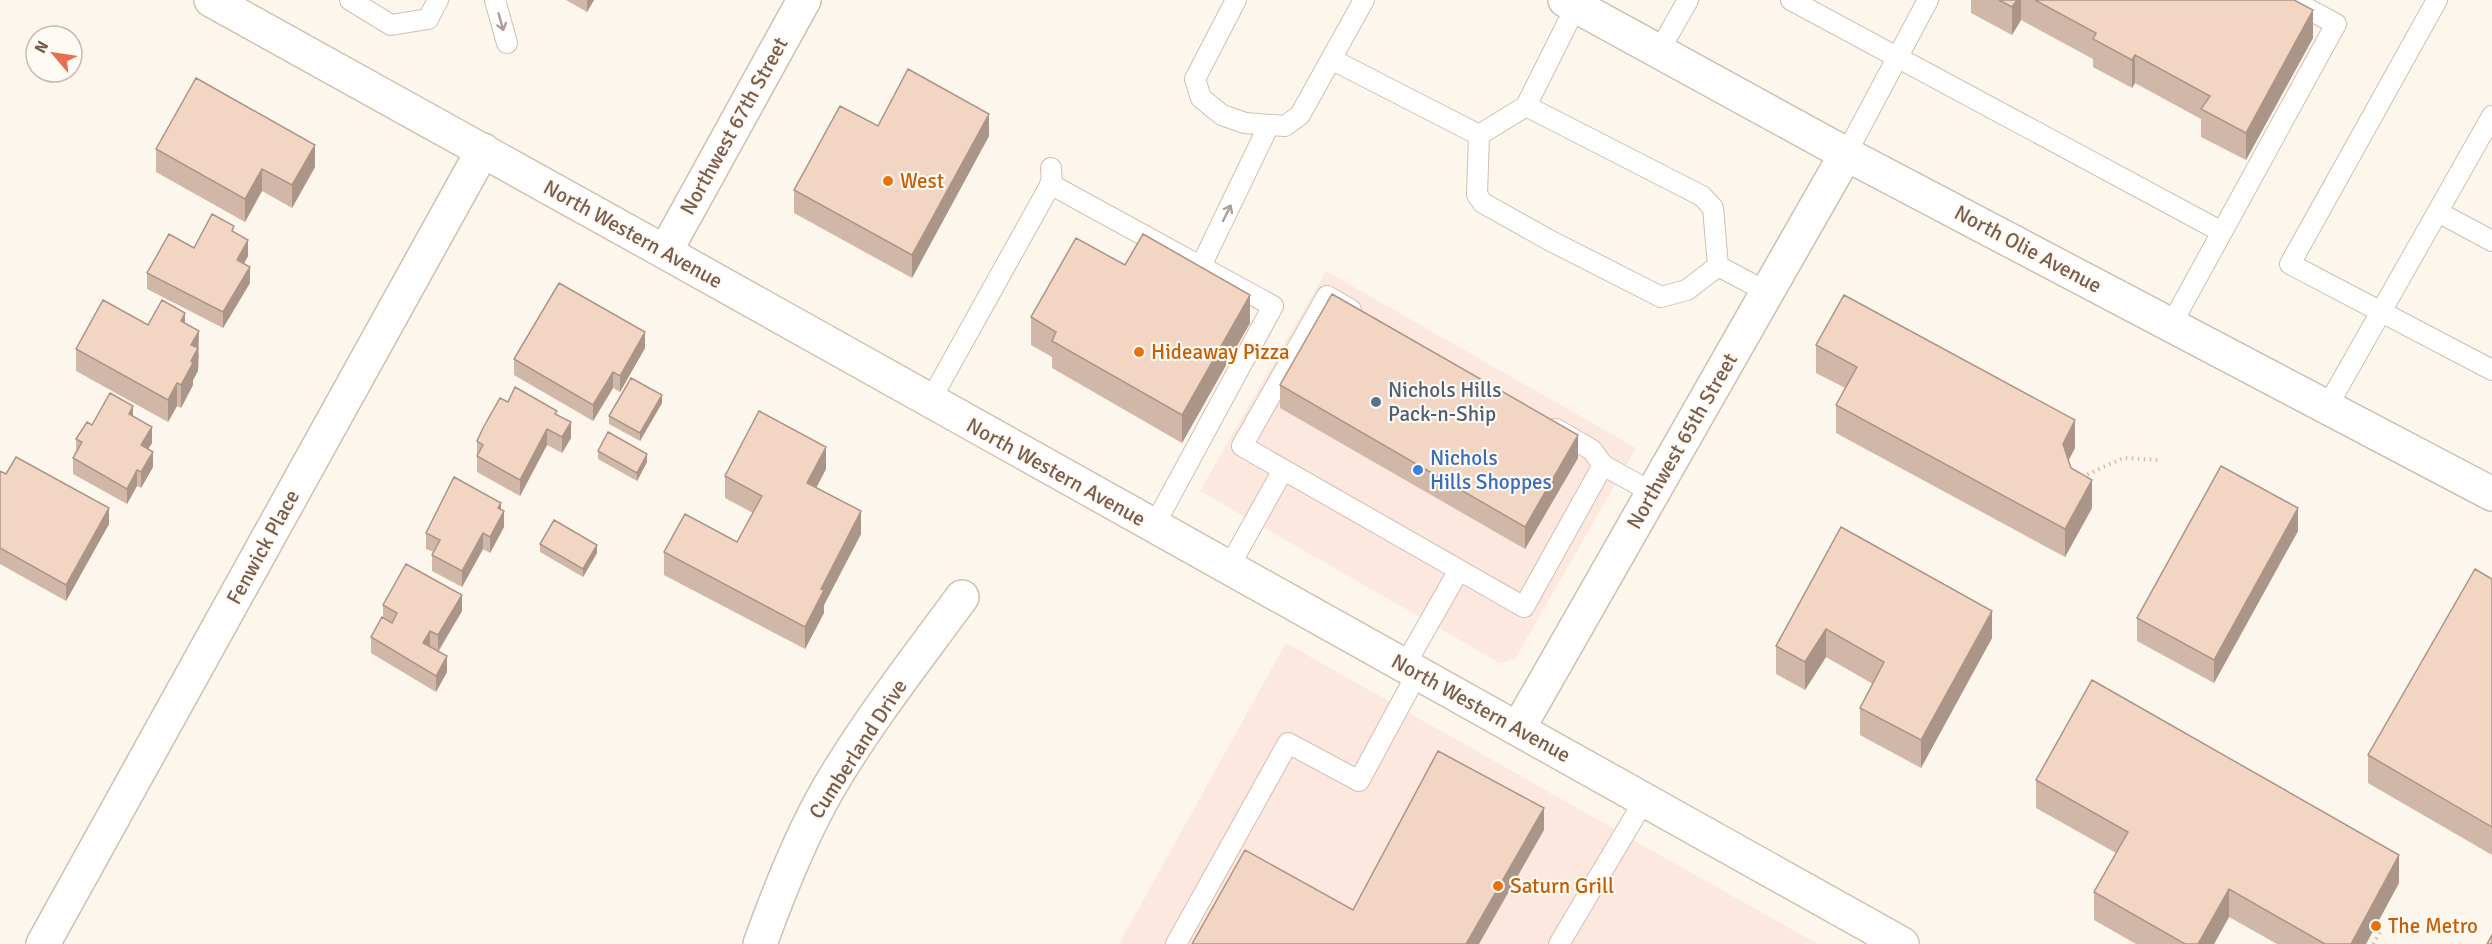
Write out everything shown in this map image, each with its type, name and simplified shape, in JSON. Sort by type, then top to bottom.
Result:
[{"type":"street","name":"North Western Avenue","points":[[211,0],[1902,944]]},
{"type":"street","name":"Northwest 67th Street","points":[[665,252],[804,0]]},
{"type":"street","name":"North Olie Avenue","points":[[1571,3],[1846,154],[2492,494]]},
{"type":"street","name":"Fenwick Place","points":[[43,944],[483,150]]},
{"type":"street","name":"Northwest 65th Street","points":[[1518,729],[1846,154]]},
{"type":"street","name":"Cumberland Drive","points":[[760,944],[786,874],[828,789],[856,744],[962,597]]},
{"type":"lane","points":[[350,0],[391,25],[428,18],[438,0]]},
{"type":"lane","points":[[495,0],[507,43]]},
{"type":"lane","points":[[1236,0],[1195,79],[1201,98],[1222,114],[1245,123],[1285,126],[1300,115],[1364,0]]},
{"type":"lane","points":[[1659,51],[1688,0]]},
{"type":"lane","points":[[1791,0],[2222,231]]},
{"type":"lane","points":[[1846,154],[1928,0]]},
{"type":"lane","points":[[2171,325],[2336,24],[2291,0]]},
{"type":"lane","points":[[2437,0],[2290,264],[2492,370]]},
{"type":"lane","points":[[1479,135],[1526,106],[1571,3]]},
{"type":"lane","points":[[1331,59],[1479,135]]},
{"type":"lane","points":[[1526,106],[1702,196],[1713,208],[1719,266]]},
{"type":"lane","points":[[2327,407],[2492,116]]},
{"type":"lane","points":[[1201,266],[1269,125]]},
{"type":"lane","points":[[1479,135],[1477,195],[1483,203],[1549,240],[1661,297],[1688,290],[1719,266]]},
{"type":"lane","points":[[930,401],[1051,176],[1201,266],[1273,306],[1154,526]]},
{"type":"lane","points":[[2438,212],[2492,241]]},
{"type":"lane","points":[[1719,266],[1767,292]]},
{"type":"lane","points":[[1368,320],[1328,296],[1242,446],[1524,607],[1603,465]]},
{"type":"lane","points":[[1541,420],[1592,450],[1603,465],[1653,493]]},
{"type":"lane","points":[[1228,567],[1283,470]]},
{"type":"lane","points":[[1176,944],[1288,743],[1359,781],[1459,570]]},
{"type":"lane","points":[[1559,944],[1645,799]]},
{"type":"path","points":[[2076,479],[2123,459],[2159,460]]},
{"type":"path","points":[[2373,944],[2382,929],[2376,926]]},
{"type":"shaded area","name":"Nichols Hills Shoppes","points":[[1326,271],[1636,448],[1515,659],[1500,663],[1200,491]]},
{"type":"shaded area","points":[[1286,643],[1690,872],[1818,944],[1119,944]]},
{"type":"building","points":[[1999,0],[2017,0],[2012,7]]},
{"type":"building","points":[[2035,0],[2294,0],[2313,10],[2246,133],[2201,109],[2210,96],[2135,55],[2132,60],[2093,39],[2096,33]]},
{"type":"building","name":"West","points":[[908,69],[989,114],[912,255],[794,190],[840,106],[878,126]]},
{"type":"building","points":[[196,78],[315,145],[292,185],[262,169],[245,199],[156,149]]},
{"type":"building","points":[[212,214],[234,226],[232,231],[248,240],[237,260],[250,267],[223,312],[147,273],[169,234],[194,248]]},
{"type":"building","name":"Hideaway Pizza","points":[[1143,234],[1250,295],[1182,415],[1052,341],[1056,332],[1031,317],[1076,238],[1125,265]]},
{"type":"building","points":[[559,283],[645,332],[620,376],[613,372],[593,405],[514,359]]},
{"type":"building","points":[[1332,294],[1578,435],[1525,527],[1280,385]]},
{"type":"building","points":[[1844,295],[2075,420],[2063,444],[2071,468],[2092,480],[2065,529],[1836,405],[1857,367],[1816,345]]},
{"type":"building","points":[[103,300],[148,325],[162,300],[185,313],[181,321],[199,331],[191,345],[198,348],[191,361],[193,363],[181,385],[177,383],[168,400],[76,349]]},
{"type":"building","points":[[631,378],[662,395],[640,433],[609,416]]},
{"type":"building","points":[[515,387],[557,411],[555,414],[571,422],[562,437],[547,429],[520,480],[477,456],[483,445],[477,441],[483,428],[500,398],[508,402]]},
{"type":"building","points":[[110,393],[133,406],[129,414],[152,427],[141,445],[153,452],[141,472],[137,470],[127,489],[73,458],[82,442],[76,439],[87,422],[92,425]]},
{"type":"building","points":[[759,411],[826,447],[807,483],[861,511],[821,589],[824,590],[805,627],[664,552],[685,514],[737,542],[762,496],[725,476]]},
{"type":"building","points":[[608,432],[647,454],[637,473],[598,451]]},
{"type":"building","points":[[16,457],[109,508],[66,585],[0,548],[0,471],[6,474]]},
{"type":"building","points":[[2221,466],[2298,508],[2214,660],[2137,618]]},
{"type":"building","points":[[454,477],[501,503],[498,508],[504,511],[490,537],[483,533],[462,571],[432,555],[440,540],[426,533]]},
{"type":"building","points":[[554,520],[597,545],[583,569],[540,544]]},
{"type":"building","points":[[1841,527],[1992,611],[1921,740],[1860,708],[1884,662],[1826,629],[1805,662],[1776,646]]},
{"type":"building","points":[[406,564],[462,595],[438,635],[430,631],[423,643],[447,656],[436,676],[371,637],[382,617],[392,623],[397,613],[383,605]]},
{"type":"building","points":[[2475,569],[2492,579],[2492,827],[2368,755]]},
{"type":"building","points":[[2092,680],[2399,855],[2351,944],[2325,944],[2229,889],[2198,944],[2185,944],[2094,892],[2128,832],[2036,780]]},
{"type":"building","points":[[1438,751],[1544,808],[1466,944],[1192,944],[1245,850],[1353,910]]},
{"type":"place","name":"West","points":[[888,181]]},
{"type":"place","name":"Hideaway Pizza","points":[[1139,352]]},
{"type":"place","name":"Nichols Hills Pack-n-Ship","points":[[1376,402]]},
{"type":"place","name":"Nichols Hills Shoppes","points":[[1418,470]]},
{"type":"place","name":"Saturn Grill","points":[[1498,886]]},
{"type":"place","name":"The Metro","points":[[2376,926]]}]
